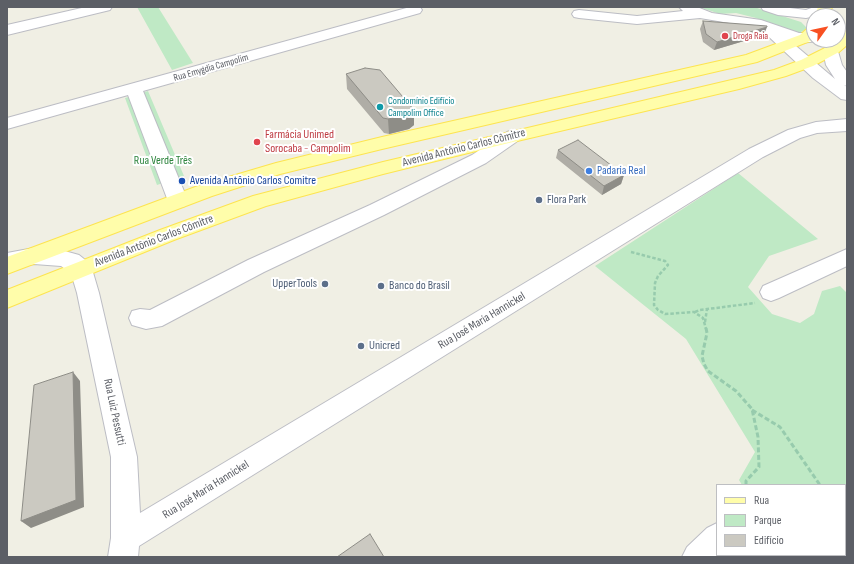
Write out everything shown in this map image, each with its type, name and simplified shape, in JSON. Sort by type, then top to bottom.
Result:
[{"type":"main road","name":"Avenida Antônio Carlos Cômitre","points":[[7,266],[178,201],[276,169],[390,141],[745,60],[806,37]]},
{"type":"main road","name":"Avenida Antônio Carlos Cômitre","points":[[7,299],[167,235],[260,201],[376,169],[739,84],[780,73],[807,63],[828,48]]},
{"type":"street","points":[[7,30],[105,7]]},
{"type":"street","points":[[686,7],[700,14]]},
{"type":"street","points":[[768,7],[783,12],[806,14],[816,12],[825,7]]},
{"type":"street","name":"Rua Emygdia Campolim","points":[[7,124],[415,10]]},
{"type":"street","points":[[579,14],[637,20],[700,14],[756,23],[786,35],[799,38],[806,36]]},
{"type":"street","points":[[766,27],[819,75],[847,95]]},
{"type":"street","points":[[834,48],[834,65],[842,77],[847,81]]},
{"type":"street","points":[[134,89],[178,201]]},
{"type":"street","points":[[816,128],[832,123],[847,113]]},
{"type":"street","name":"Rua José Maria Hannickel","points":[[125,548],[605,246],[756,153],[794,134],[816,128],[847,125]]},
{"type":"street","points":[[140,318],[154,320],[256,266],[377,210],[479,159],[513,136]]},
{"type":"street","points":[[7,261],[34,256]]},
{"type":"street","name":"Avenida Antônio Carlos Cômitre","points":[[34,256],[61,258],[71,261],[81,269]]},
{"type":"street","points":[[771,292],[847,257]]},
{"type":"street","name":"Rua Luiz Pessutti","points":[[81,269],[88,293],[124,456],[125,548]]},
{"type":"street","points":[[697,557],[716,539]]},
{"type":"path","points":[[605,246],[665,261],[668,265],[658,276],[655,283],[654,305],[664,314],[694,312],[752,304],[759,301],[771,292]]},
{"type":"path","points":[[705,324],[707,309]]},
{"type":"path","points":[[694,312],[702,318],[705,324],[707,333],[702,356],[708,371],[736,391],[752,410],[780,427],[819,484]]},
{"type":"path","points":[[746,484],[746,481],[758,467],[759,461],[758,437],[752,410]]},
{"type":"green space","points":[[137,7],[158,7],[193,63],[172,70]]},
{"type":"green space","points":[[699,7],[754,7],[801,22],[806,27],[806,30],[796,34],[783,31],[756,18],[736,13],[720,14]]},
{"type":"green space","name":"Rua Verde Três","points":[[148,91],[184,176],[157,185],[125,98]]},
{"type":"green space","points":[[738,173],[818,239],[769,256],[748,287],[772,314],[800,323],[814,314],[822,291],[840,286],[847,293],[847,557],[724,557],[707,555],[846,556],[846,484],[741,484],[739,480],[755,452],[686,339],[595,266]]},
{"type":"building","points":[[703,21],[767,27],[717,42],[706,34]]},
{"type":"building","points":[[365,68],[380,70],[414,110],[408,115],[388,119],[383,118],[346,74]]},
{"type":"building","points":[[578,140],[624,175],[604,186],[558,150]]},
{"type":"building","points":[[73,372],[76,500],[21,521],[34,385]]},
{"type":"building","points":[[370,534],[384,557],[337,557]]},
{"type":"place","name":"Droga Raia","points":[[725,36]]},
{"type":"place","name":"Condomínio Edifício Campolim Office","points":[[380,107]]},
{"type":"place","name":"Farmácia Unimed Sorocaba - Campolim","points":[[257,142]]},
{"type":"place","name":"Padaria Real","points":[[589,171]]},
{"type":"place","name":"Avenida Antônio Carlos Comitre","points":[[182,181]]},
{"type":"place","name":"Flora Park","points":[[539,200]]},
{"type":"place","name":"UpperTools","points":[[325,284]]},
{"type":"place","name":"Banco do Brasil","points":[[381,286]]},
{"type":"place","name":"Unicred","points":[[361,346]]}]
